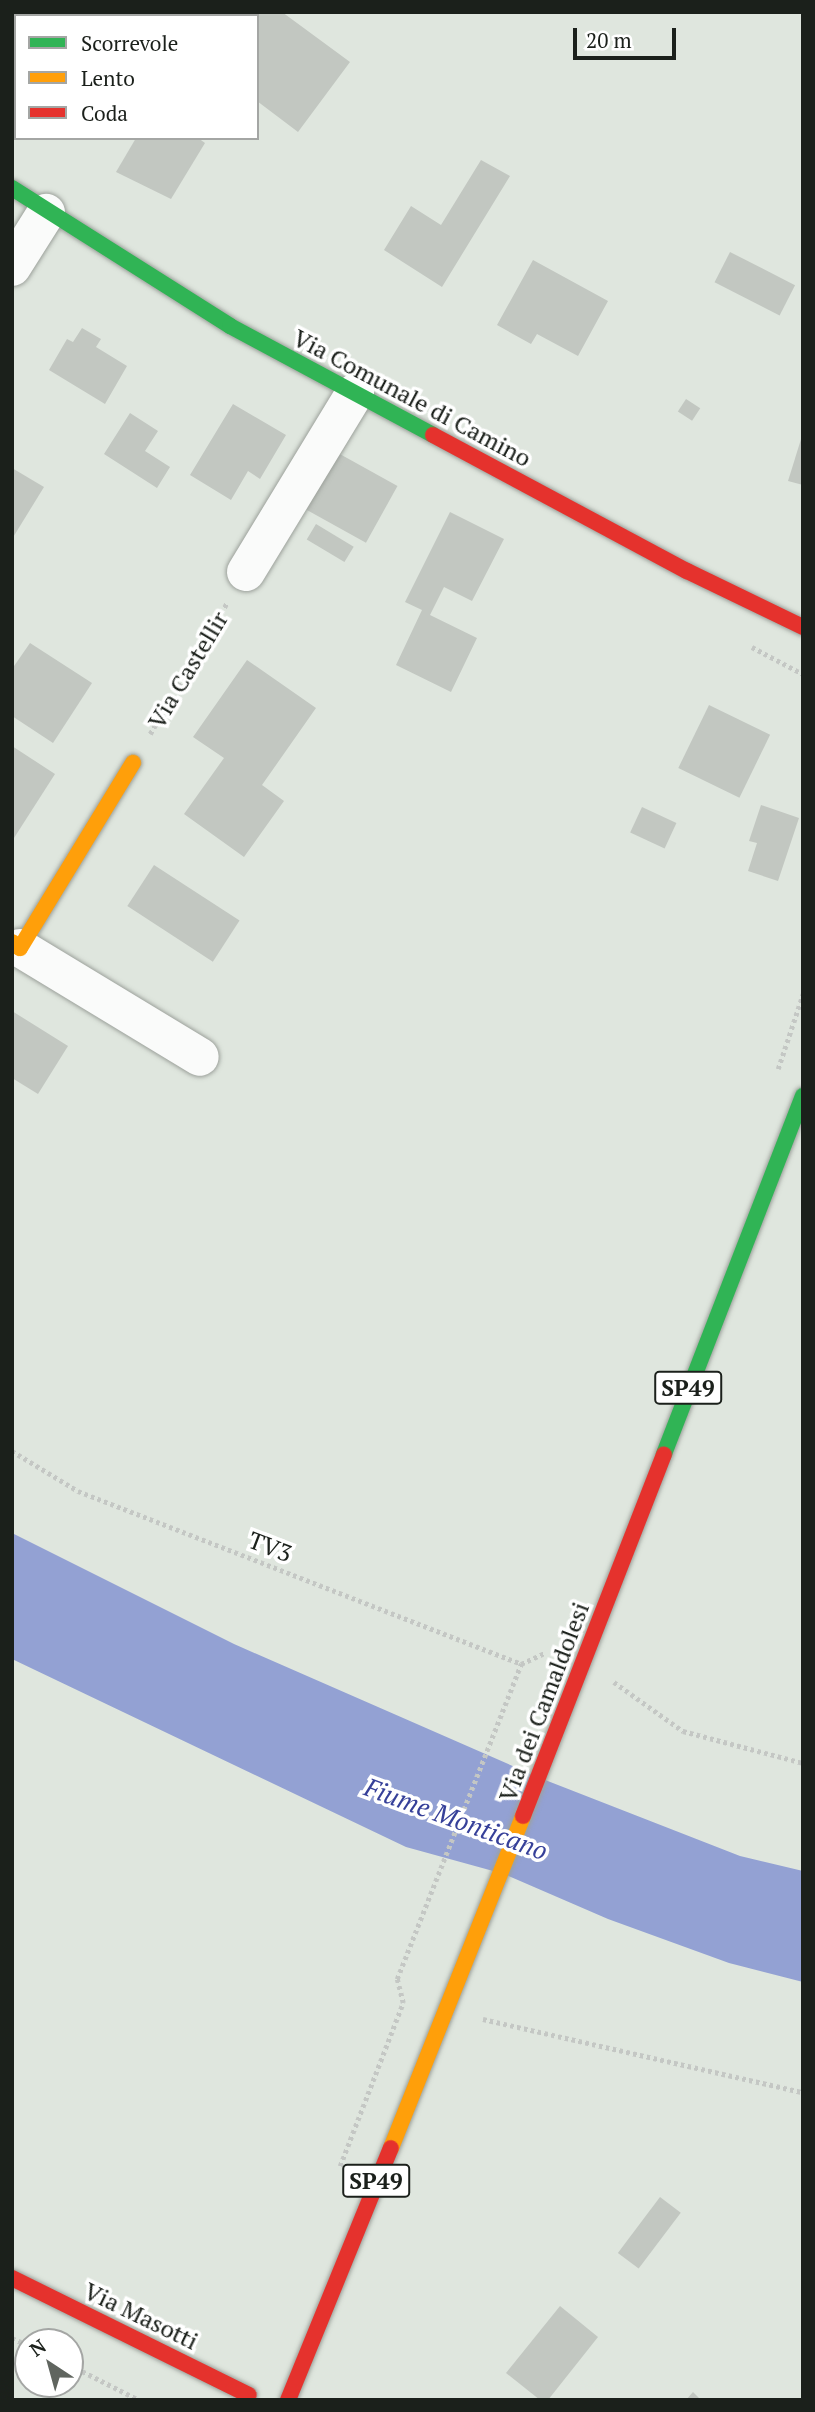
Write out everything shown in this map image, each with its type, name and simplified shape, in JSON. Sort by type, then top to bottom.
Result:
[{"type":"main road","name":"Via Comunale di Camino","points":[[12,188],[46,213],[230,326],[687,571],[803,627]]},
{"type":"main road","points":[[16,945],[133,763]]},
{"type":"main road","name":"Via dei Camaldolesi","points":[[288,2400],[466,1964],[803,1096]]},
{"type":"main road","name":"Via Masotti","points":[[12,2278],[249,2395]]},
{"type":"street","points":[[12,267],[46,213]]},
{"type":"street","points":[[246,572],[355,393]]},
{"type":"street","points":[[16,945],[200,1057]]},
{"type":"path","name":"Via Castellir","points":[[133,763],[246,572]]},
{"type":"path","name":"TV3","points":[[12,1451],[78,1491],[521,1664],[397,1979]]},
{"type":"path","points":[[584,1660],[683,1731],[803,1763]]},
{"type":"path","points":[[445,2010],[803,2092]]},
{"type":"path","points":[[84,2372],[139,2400]]},
{"type":"water","name":"Fiume Monticano","points":[[12,1533],[234,1644],[540,1778],[740,1856],[803,1871],[803,1982],[729,1963],[608,1919],[504,1874],[406,1847],[12,1659]]},
{"type":"building","points":[[105,12],[160,12],[159,14]]},
{"type":"building","points":[[282,12],[350,62],[298,132],[259,103],[259,14],[233,14]]},
{"type":"building","points":[[135,140],[201,140],[205,143],[171,199],[116,172]]},
{"type":"building","points":[[481,160],[510,176],[442,287],[384,250],[411,206],[441,225]]},
{"type":"building","points":[[730,252],[795,285],[780,315],[715,282]]},
{"type":"building","points":[[533,260],[608,301],[578,356],[537,334],[531,344],[497,325]]},
{"type":"building","points":[[82,328],[101,339],[96,347],[127,366],[105,404],[49,370],[67,339],[73,342]]},
{"type":"building","points":[[686,399],[700,408],[692,421],[678,412]]},
{"type":"building","points":[[233,404],[286,435],[260,479],[248,471],[231,500],[190,475]]},
{"type":"building","points":[[130,413],[158,431],[145,451],[170,467],[157,488],[104,454]]},
{"type":"building","points":[[803,436],[803,485],[788,481]]},
{"type":"building","points":[[338,453],[397,486],[366,543],[306,510]]},
{"type":"building","points":[[12,468],[44,487],[12,539]]},
{"type":"building","points":[[450,512],[504,539],[472,601],[444,587],[430,615],[477,638],[451,692],[396,665],[422,610],[405,602]]},
{"type":"building","points":[[316,524],[354,547],[344,562],[307,539]]},
{"type":"building","points":[[30,643],[92,683],[53,743],[12,716],[12,669]]},
{"type":"building","points":[[247,660],[316,708],[262,785],[284,801],[244,857],[184,814],[224,758],[193,737]]},
{"type":"building","points":[[709,705],[770,735],[739,798],[678,768]]},
{"type":"building","points":[[12,746],[55,774],[14,838],[12,837]]},
{"type":"building","points":[[761,805],[799,818],[778,881],[748,871],[757,843],[749,841]]},
{"type":"building","points":[[642,807],[676,823],[665,848],[630,832]]},
{"type":"building","points":[[154,865],[240,921],[213,962],[127,906]]},
{"type":"building","points":[[12,1011],[68,1046],[38,1094],[12,1078]]},
{"type":"building","points":[[660,2197],[681,2213],[639,2269],[618,2253]]},
{"type":"building","points":[[560,2306],[598,2337],[548,2400],[540,2400],[506,2373]]},
{"type":"building","points":[[693,2392],[701,2400],[686,2400]]},
{"type":"traffic: fast","points":[[12,188],[230,326],[433,435]]},
{"type":"traffic: fast","points":[[664,1454],[803,1096]]},
{"type":"traffic: slow","points":[[12,942],[20,948],[133,763]]},
{"type":"traffic: slow","points":[[391,2148],[523,1816]]},
{"type":"traffic: jam","points":[[433,435],[687,571],[803,627]]},
{"type":"traffic: jam","points":[[523,1816],[664,1454]]},
{"type":"traffic: jam","points":[[288,2400],[391,2148]]},
{"type":"traffic: jam","points":[[12,2278],[249,2395]]}]
